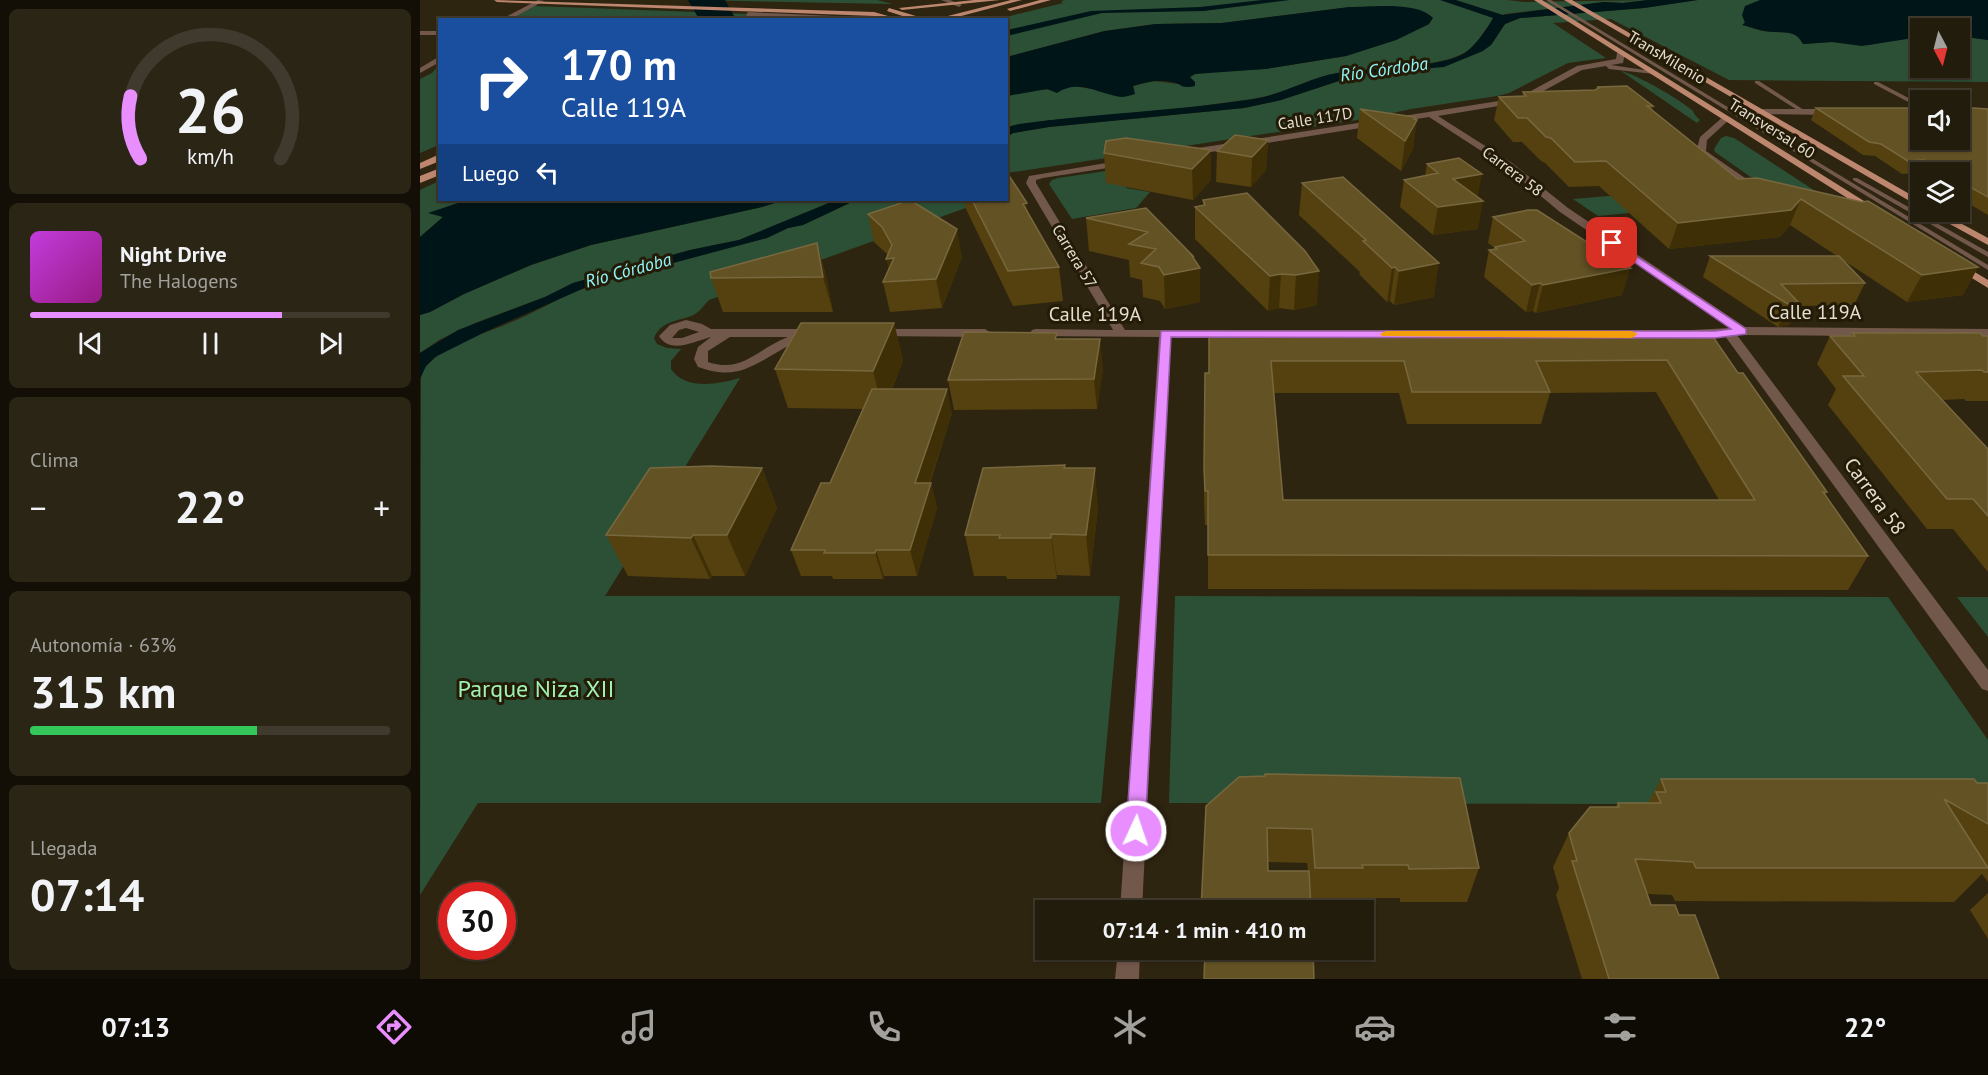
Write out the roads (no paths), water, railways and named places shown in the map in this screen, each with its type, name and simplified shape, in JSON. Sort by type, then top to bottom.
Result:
[{"type":"main road","points":[[496,0],[877,8],[896,10],[918,18]]},
{"type":"main road","points":[[629,0],[685,5]]},
{"type":"main road","points":[[877,8],[997,0]]},
{"type":"main road","points":[[943,18],[1019,0]]},
{"type":"main road","points":[[974,18],[1048,0]]},
{"type":"main road","name":"Transversal 60","points":[[1537,0],[1883,217]]},
{"type":"main road","name":"Transversal 60","points":[[1567,0],[1910,198]]},
{"type":"main road","points":[[733,6],[874,14],[891,18]]},
{"type":"main road","points":[[420,166],[438,158]]},
{"type":"main road","points":[[420,180],[438,172]]},
{"type":"main road","points":[[1951,222],[1988,243]]},
{"type":"main road","points":[[1950,260],[1988,285]]},
{"type":"street","points":[[944,0],[959,4]]},
{"type":"street","points":[[507,18],[541,1]]},
{"type":"street","points":[[756,18],[748,14],[835,18]]},
{"type":"street","points":[[420,33],[438,33]]},
{"type":"street","name":"Calle 117D","points":[[1177,155],[1520,100],[1580,68],[1620,61],[1621,53]]},
{"type":"street","points":[[420,71],[438,59]]},
{"type":"street","name":"Calle 117D","points":[[1594,66],[1654,72]]},
{"type":"street","points":[[1759,112],[1842,112]]},
{"type":"street","name":"Carrera 58","points":[[1430,114],[1509,165],[1564,210],[1735,332],[1988,684]]},
{"type":"street","points":[[1727,118],[1703,139],[1701,152],[1746,184],[1764,193]]},
{"type":"street","name":"Carrera 57","points":[[1121,333],[1031,183],[1032,178],[1131,162]]},
{"type":"street","points":[[1857,213],[1883,217]]},
{"type":"street","name":"Calle 119A","points":[[1685,334],[1984,332]]},
{"type":"street","points":[[708,333],[729,333],[777,333],[825,333],[784,341],[763,358],[743,367],[720,370],[703,364],[700,353],[705,346],[729,333]]},
{"type":"street","points":[[860,333],[998,333]]},
{"type":"street","name":"Calle 119A","points":[[1020,333],[1243,334]]},
{"type":"street","points":[[1132,900],[1165,334]]},
{"type":"street","points":[[1127,979],[1128,960]]},
{"type":"lane","name":"TransMilenio","points":[[1548,0],[1988,268]]},
{"type":"lane","name":"TransMilenio","points":[[1557,0],[1859,182],[1988,255]]},
{"type":"lane","points":[[1757,82],[1804,112]]},
{"type":"lane","points":[[1876,83],[1910,101]]},
{"type":"water","points":[[688,0],[725,0],[734,16],[739,18],[698,18]]},
{"type":"water","points":[[1262,0],[1290,0],[1204,11],[1102,13],[1008,36],[1008,30],[1091,11],[1200,7]]},
{"type":"water","name":"Río Córdoba","points":[[1440,0],[1456,0],[1503,15],[1604,2],[1698,0],[1644,8],[1520,18],[1505,24],[1491,45],[1483,51],[1444,67],[1360,74],[1281,100],[1244,108],[1049,127],[1013,133],[1008,136],[1008,127],[1019,124],[1254,99],[1276,94],[1316,78],[1337,73],[1442,61],[1466,52],[1474,45],[1493,18]]},
{"type":"water","points":[[1760,0],[1988,0],[1988,40],[1970,38],[1970,18],[1910,18],[1910,39],[1862,46],[1832,42],[1803,44],[1800,39],[1790,33],[1767,31],[1742,25],[1745,23],[1742,15],[1745,6]]},
{"type":"water","points":[[1381,6],[1417,9],[1433,18],[1429,24],[1396,40],[1346,56],[1265,69],[1195,74],[1190,77],[1195,82],[1195,86],[1190,87],[1157,81],[1133,86],[1135,94],[1123,97],[1081,87],[1065,89],[1057,93],[1047,89],[1008,96],[1008,57],[1105,31],[1156,24],[1222,23],[1350,7]]},
{"type":"water","points":[[464,201],[781,201],[591,245],[531,265],[420,315],[420,237],[443,217],[428,213]]},
{"type":"water","name":"Río Córdoba","points":[[834,201],[854,201],[803,225],[788,228],[767,238],[591,285],[487,331],[435,357],[426,366],[420,379],[420,353],[458,330],[545,297],[573,283],[690,250],[739,240]]},
{"type":"park label","name":"Parque Niza XII","points":[[536,688]]}]
